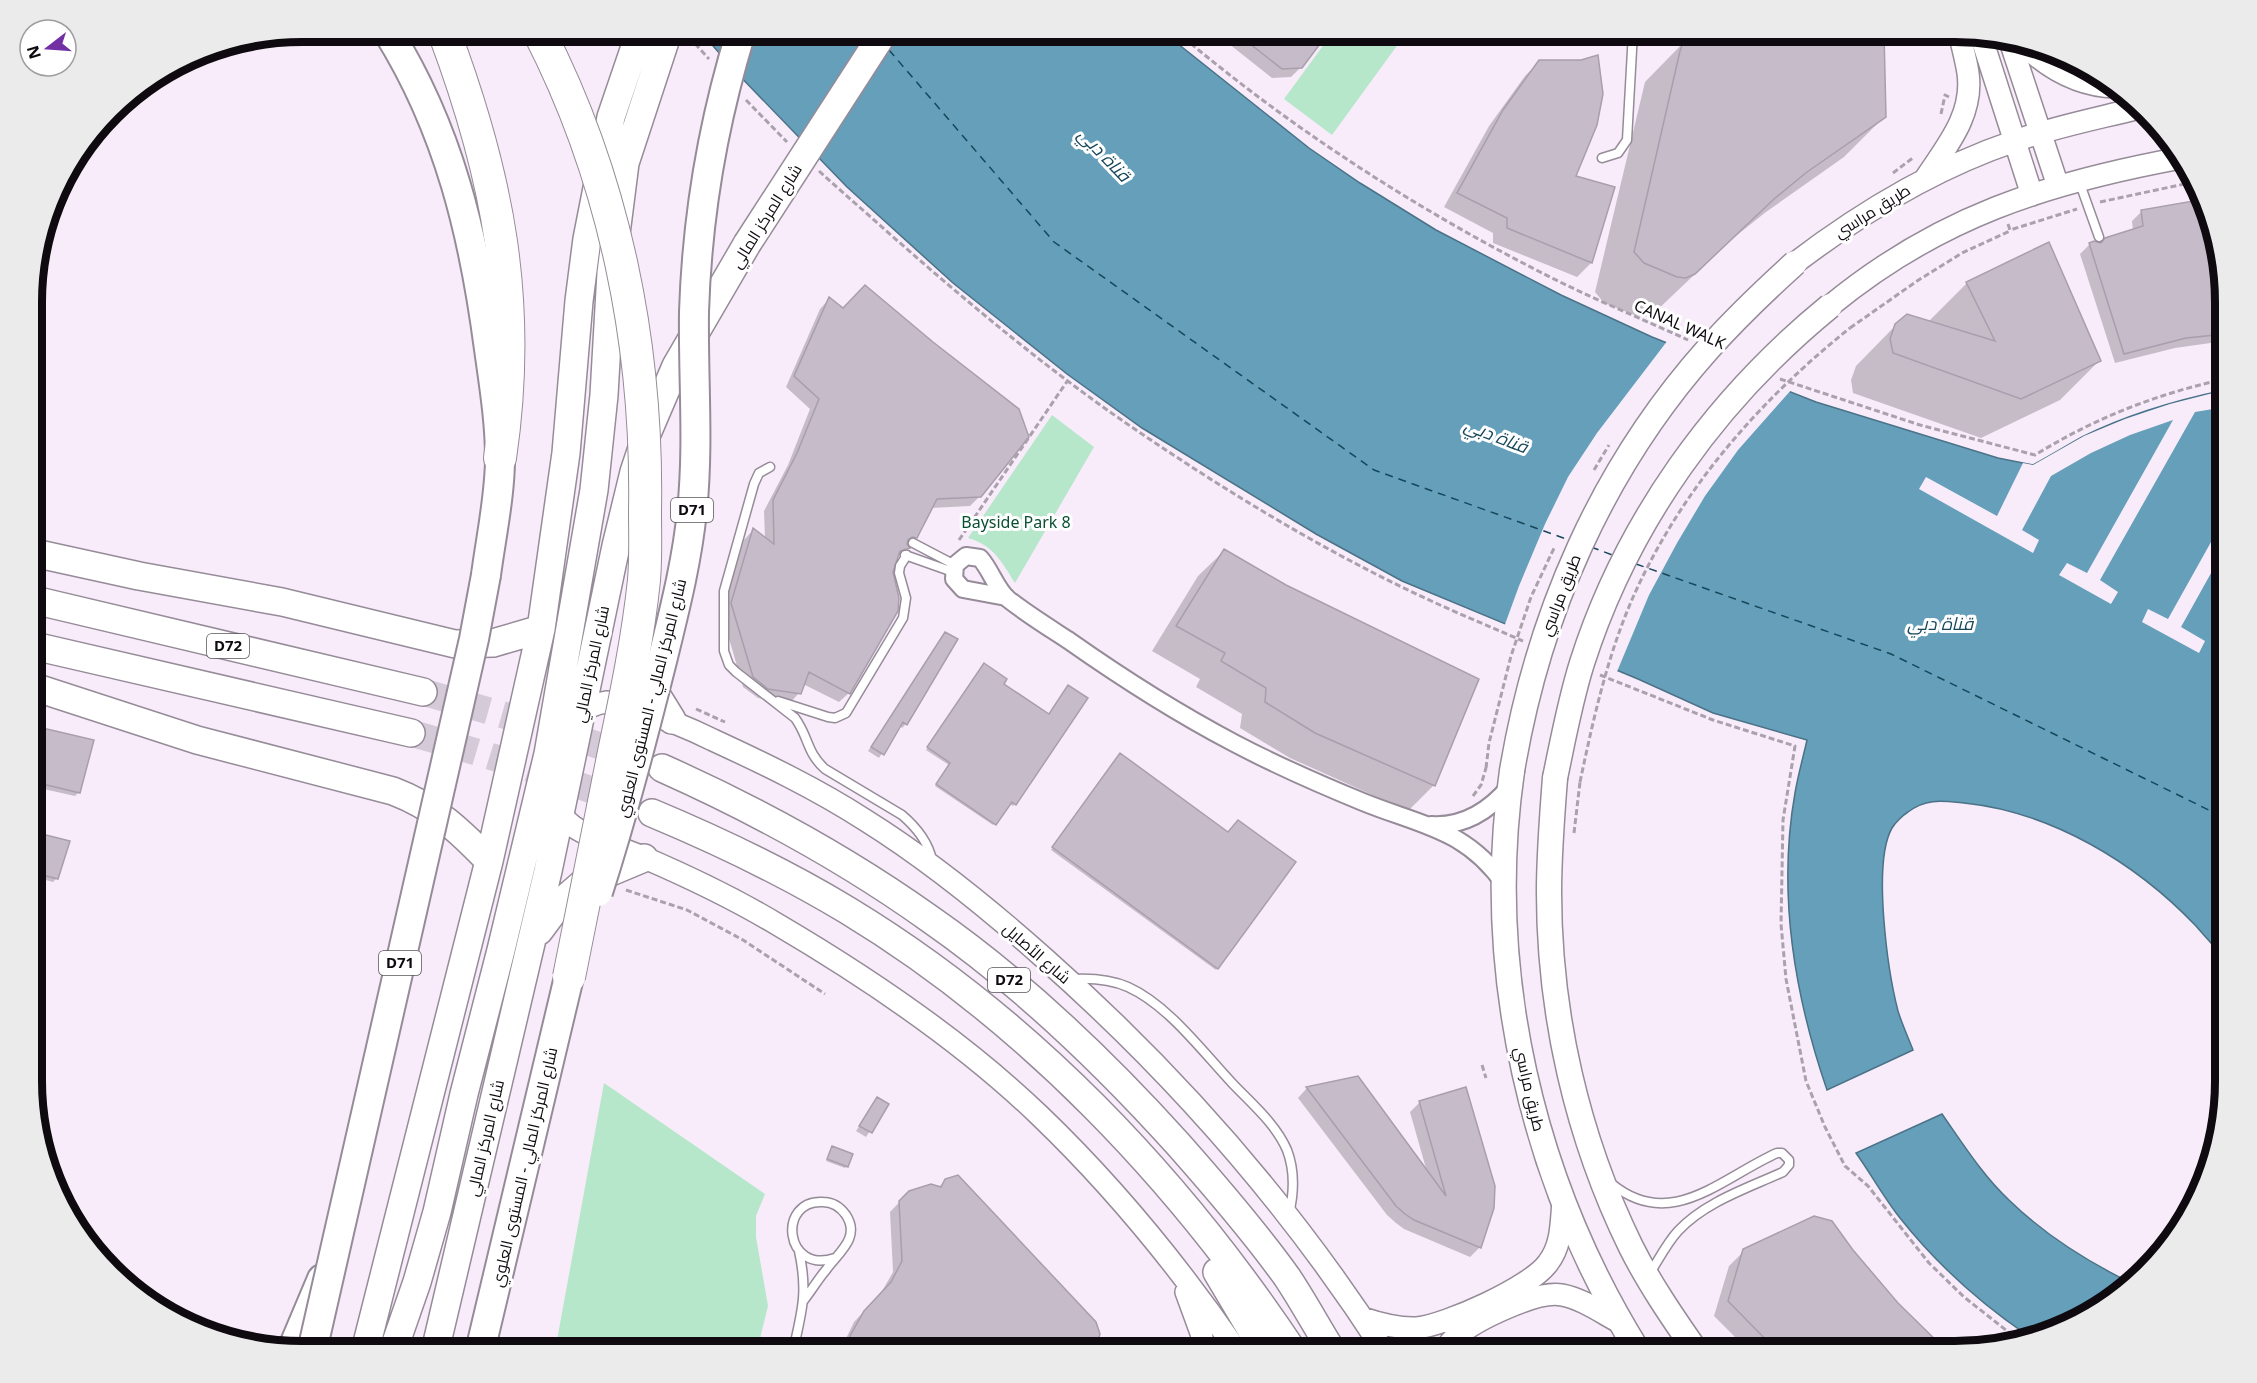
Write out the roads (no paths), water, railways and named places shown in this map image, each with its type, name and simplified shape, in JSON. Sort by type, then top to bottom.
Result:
[{"type":"highway","points":[[394,42],[434,118],[459,191],[471,240],[485,320],[500,458]]},
{"type":"highway","points":[[447,42],[481,141],[504,251],[509,362],[505,426],[500,458]]},
{"type":"highway","points":[[544,42],[576,114],[610,216],[623,266],[642,392],[646,459],[644,578],[636,643],[569,977]]},
{"type":"highway","name":"شارع المركز المالي - المستوى العلوي","points":[[483,1341],[569,977],[630,786],[676,609],[685,561],[695,471],[697,429],[694,314],[699,234],[712,146],[738,42]]},
{"type":"highway","name":"D71","points":[[314,1341],[474,639],[486,575],[500,458]]},
{"type":"highway","points":[[295,1341],[334,1252]]},
{"type":"main road","points":[[368,1341],[489,861],[542,629],[567,453],[580,291],[598,178],[611,117],[637,42]]},
{"type":"main road","points":[[397,1341],[437,1212],[548,754],[579,584],[595,478],[613,245],[625,163],[638,117],[664,42]]},
{"type":"main road","name":"شارع المركز المالي","points":[[438,1341],[561,815],[616,546],[634,472],[660,400],[676,366],[747,243],[878,42]]},
{"type":"main road","name":"طريق مراسي","points":[[1632,1341],[1590,1263],[1563,1202],[1534,1109],[1519,1046],[1511,993],[1505,885],[1511,779],[1529,687],[1544,636],[1570,566],[1608,489],[1654,417],[1679,383],[1736,319],[1795,263]]},
{"type":"main road","points":[[1690,1341],[1648,1276],[1619,1222],[1596,1166],[1571,1080],[1557,1003],[1551,948],[1549,892],[1555,778],[1571,701],[1586,653],[1611,588],[1647,517],[1692,450],[1743,387],[1801,330],[1830,306]]},
{"type":"main road","points":[[616,546],[636,654],[653,690],[672,720]]},
{"type":"main road","points":[[42,555],[139,576],[282,602],[455,644],[493,643],[542,629]]},
{"type":"main road","name":"D72","points":[[42,602],[423,692]]},
{"type":"main road","points":[[42,648],[411,733]]},
{"type":"main road","points":[[561,676],[565,686],[570,689],[580,688],[588,681]]},
{"type":"main road","points":[[42,690],[196,740],[402,794],[458,828],[489,861]]},
{"type":"main road","name":"D72","points":[[662,768],[772,821],[827,851],[931,919],[989,963],[1067,1031],[1119,1082],[1204,1174],[1287,1278],[1326,1341]]},
{"type":"main road","name":"D72","points":[[652,813],[742,853],[801,883],[876,929],[983,1006],[1105,1117],[1178,1197],[1286,1341]]},
{"type":"main road","points":[[532,942],[559,904],[582,884],[644,858]]},
{"type":"main road","points":[[1178,1197],[1195,1237],[1258,1341]]},
{"type":"main road","points":[[1287,1278],[1343,1341]]},
{"type":"street","points":[[1925,179],[1958,130],[1967,106],[1969,75],[1961,42]]},
{"type":"street","points":[[1983,44],[2032,195]]},
{"type":"street","points":[[2013,49],[2058,186]]},
{"type":"street","points":[[2035,55],[2070,77],[2098,84]]},
{"type":"street","name":"طريق مراسي","points":[[1795,263],[1872,209],[1925,179],[2014,141],[2130,110]]},
{"type":"street","points":[[1830,306],[1858,283],[1912,247],[1971,217],[2058,186],[2173,160]]},
{"type":"street","points":[[1006,597],[963,589],[954,579],[955,568],[966,556],[980,558],[1006,597],[1146,692],[1235,744],[1328,788],[1443,832],[1470,847],[1493,868],[1505,885]]},
{"type":"street","name":"شارع الأصايل","points":[[581,711],[596,704],[612,702],[672,720],[793,778],[829,798],[882,831],[933,867],[1022,939],[1068,980],[1130,1038],[1180,1090],[1288,1217],[1377,1341]]},
{"type":"street","points":[[581,711],[562,730],[548,754],[552,791],[561,815],[580,830],[710,887],[782,926],[886,993],[963,1051],[1037,1113],[1067,1142],[1123,1204],[1176,1269],[1230,1341]]},
{"type":"street","points":[[1424,825],[1440,826],[1472,818],[1487,809],[1511,779]]},
{"type":"street","points":[[1362,1318],[1400,1328],[1431,1325],[1507,1293],[1534,1277],[1549,1263],[1558,1244],[1563,1202]]},
{"type":"street","points":[[1176,1269],[1202,1341]]},
{"type":"street","points":[[1452,1341],[1470,1327],[1532,1297],[1546,1294],[1573,1297],[1621,1323]]},
{"type":"lane","points":[[1602,158],[1618,153],[1627,140],[1632,42]]},
{"type":"lane","points":[[2079,181],[2099,237]]},
{"type":"lane","points":[[770,467],[759,473],[754,484],[724,591],[724,651],[729,665],[795,718],[801,726],[809,750],[825,769],[902,815],[911,823],[926,843],[933,867]]},
{"type":"lane","points":[[913,543],[955,568]]},
{"type":"lane","points":[[771,699],[828,717],[835,718],[846,712],[903,618],[906,598],[899,573],[906,555],[955,568]]},
{"type":"lane","points":[[1068,980],[1088,978],[1107,980],[1144,995],[1182,1029],[1269,1122],[1287,1151],[1292,1167],[1293,1184],[1288,1217]]},
{"type":"lane","points":[[1596,1166],[1602,1175],[1623,1193],[1647,1203],[1660,1204],[1685,1200],[1778,1153],[1789,1160],[1789,1165],[1783,1172],[1716,1203],[1695,1216],[1677,1232],[1648,1276]]},
{"type":"lane","points":[[804,1300],[835,1258],[844,1250],[850,1240],[851,1228],[847,1216],[839,1207],[829,1202],[817,1202],[806,1206],[798,1212],[793,1221],[793,1242],[806,1257],[816,1261],[835,1258]]},
{"type":"lane","points":[[795,1341],[804,1300],[804,1276],[799,1251]]},
{"type":"water","name":"قناة دبي","points":[[710,42],[1176,42],[1309,148],[1436,230],[1561,295],[1652,337],[1816,402],[1998,458],[2033,465],[2082,437],[2116,422],[2170,403],[2215,392],[2215,947],[2196,926],[2147,881],[2090,844],[2060,829],[1997,808],[1949,802],[1921,804],[1904,815],[1892,828],[1886,844],[1882,891],[1890,971],[1898,1011],[1913,1050],[1827,1090],[1815,1054],[1798,980],[1789,906],[1790,831],[1796,786],[1807,740],[1713,713],[1638,679],[1402,581],[1316,534],[1142,428],[1067,374],[953,283],[847,187]]},
{"type":"water","points":[[1942,1114],[1982,1170],[2023,1213],[2066,1246],[2123,1279],[2100,1297],[2070,1314],[2023,1332],[1959,1281],[1928,1250],[1894,1210],[1856,1153]]},
{"type":"tunnel","points":[[423,692],[542,726],[632,757]]},
{"type":"tunnel","points":[[411,733],[533,770],[652,813]]},
{"type":"park label","name":"Bayside Park 8","points":[[1016,522]]}]
